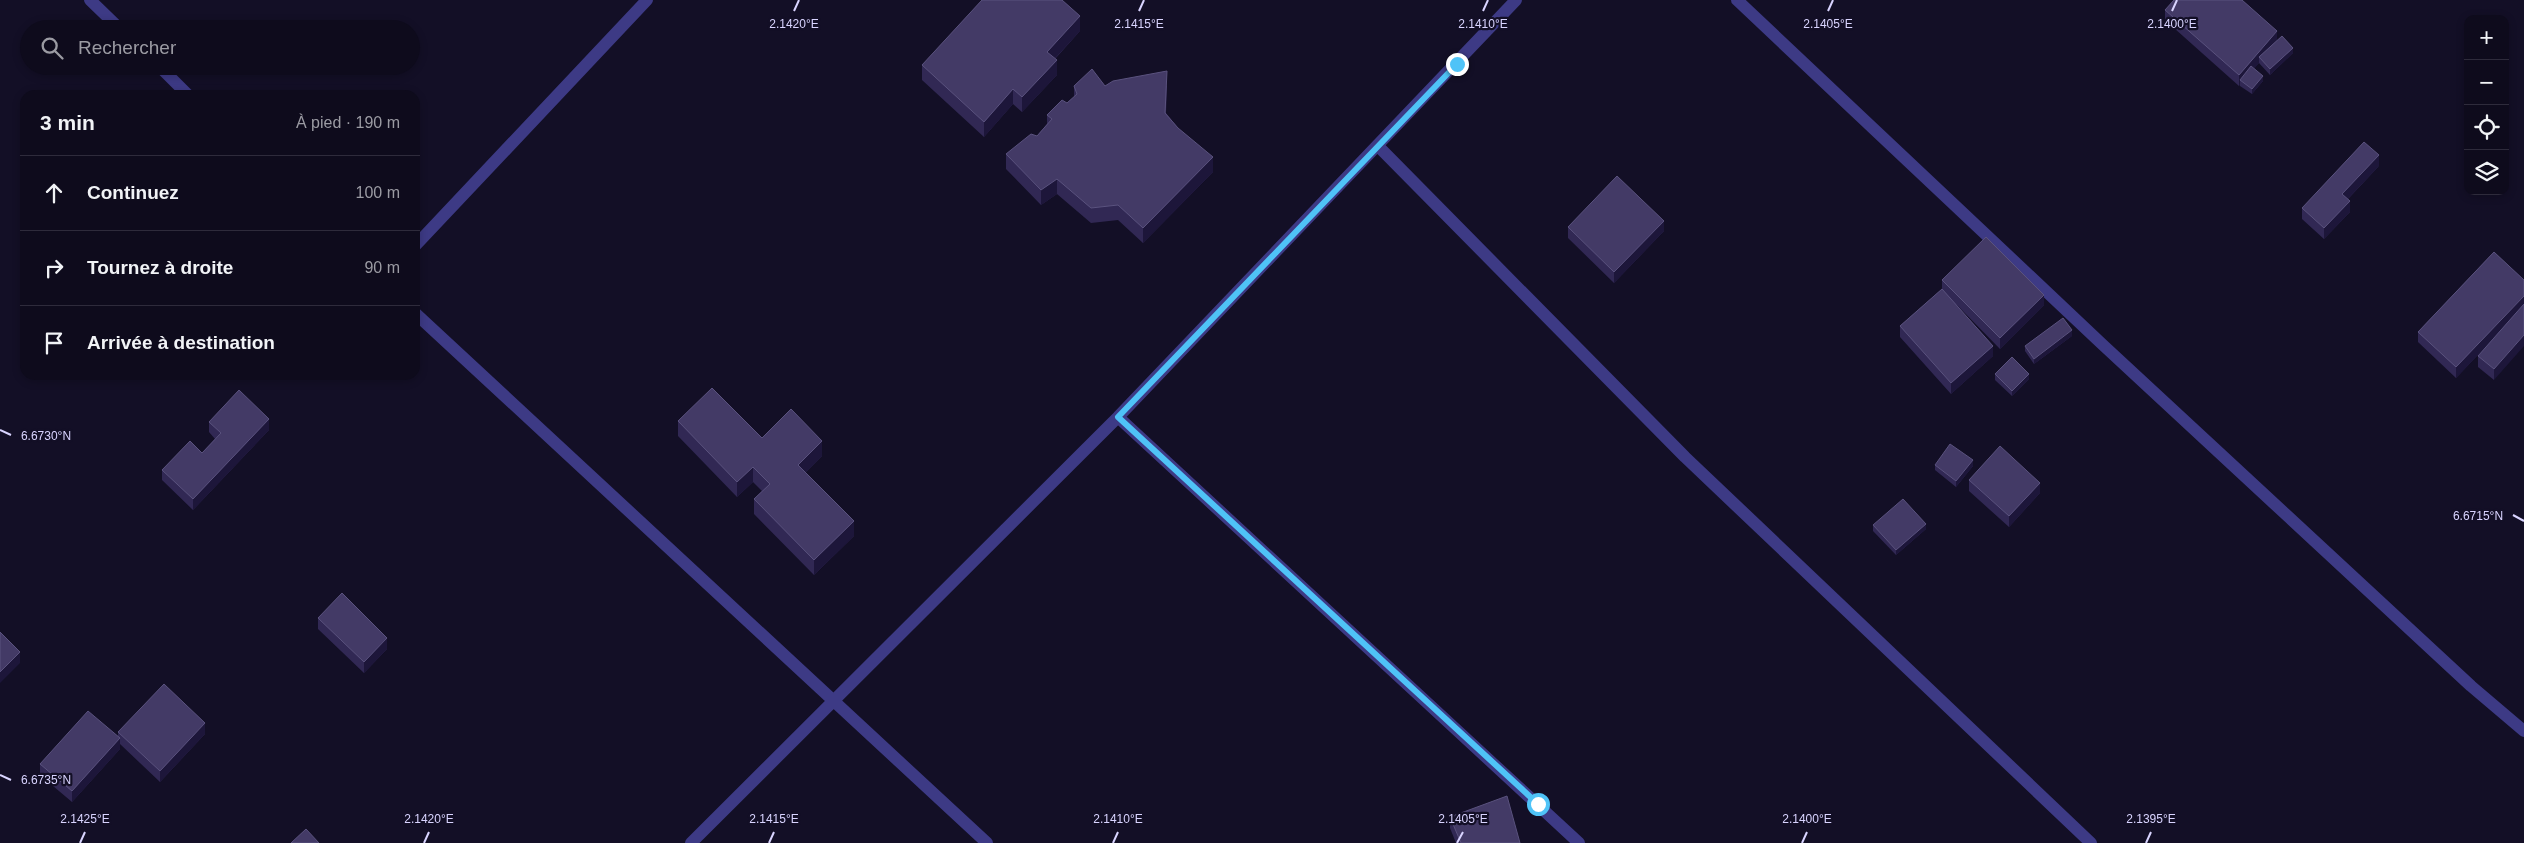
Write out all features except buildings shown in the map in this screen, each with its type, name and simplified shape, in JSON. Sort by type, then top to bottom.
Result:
[{"type":"street","points":[[90,0],[111,20]]},
{"type":"street","points":[[420,241],[647,0]]},
{"type":"street","points":[[691,843],[832,700],[1118,417],[1516,0]]},
{"type":"street","points":[[1737,0],[2110,352],[2471,686],[2524,731]]},
{"type":"street","points":[[168,75],[183,90]]},
{"type":"street","points":[[1378,146],[1685,457],[2091,843]]},
{"type":"street","points":[[420,318],[987,843]]},
{"type":"street","points":[[1118,417],[1579,843]]},
{"type":"route","points":[[1457,64],[1118,417],[1538,804]]}]
